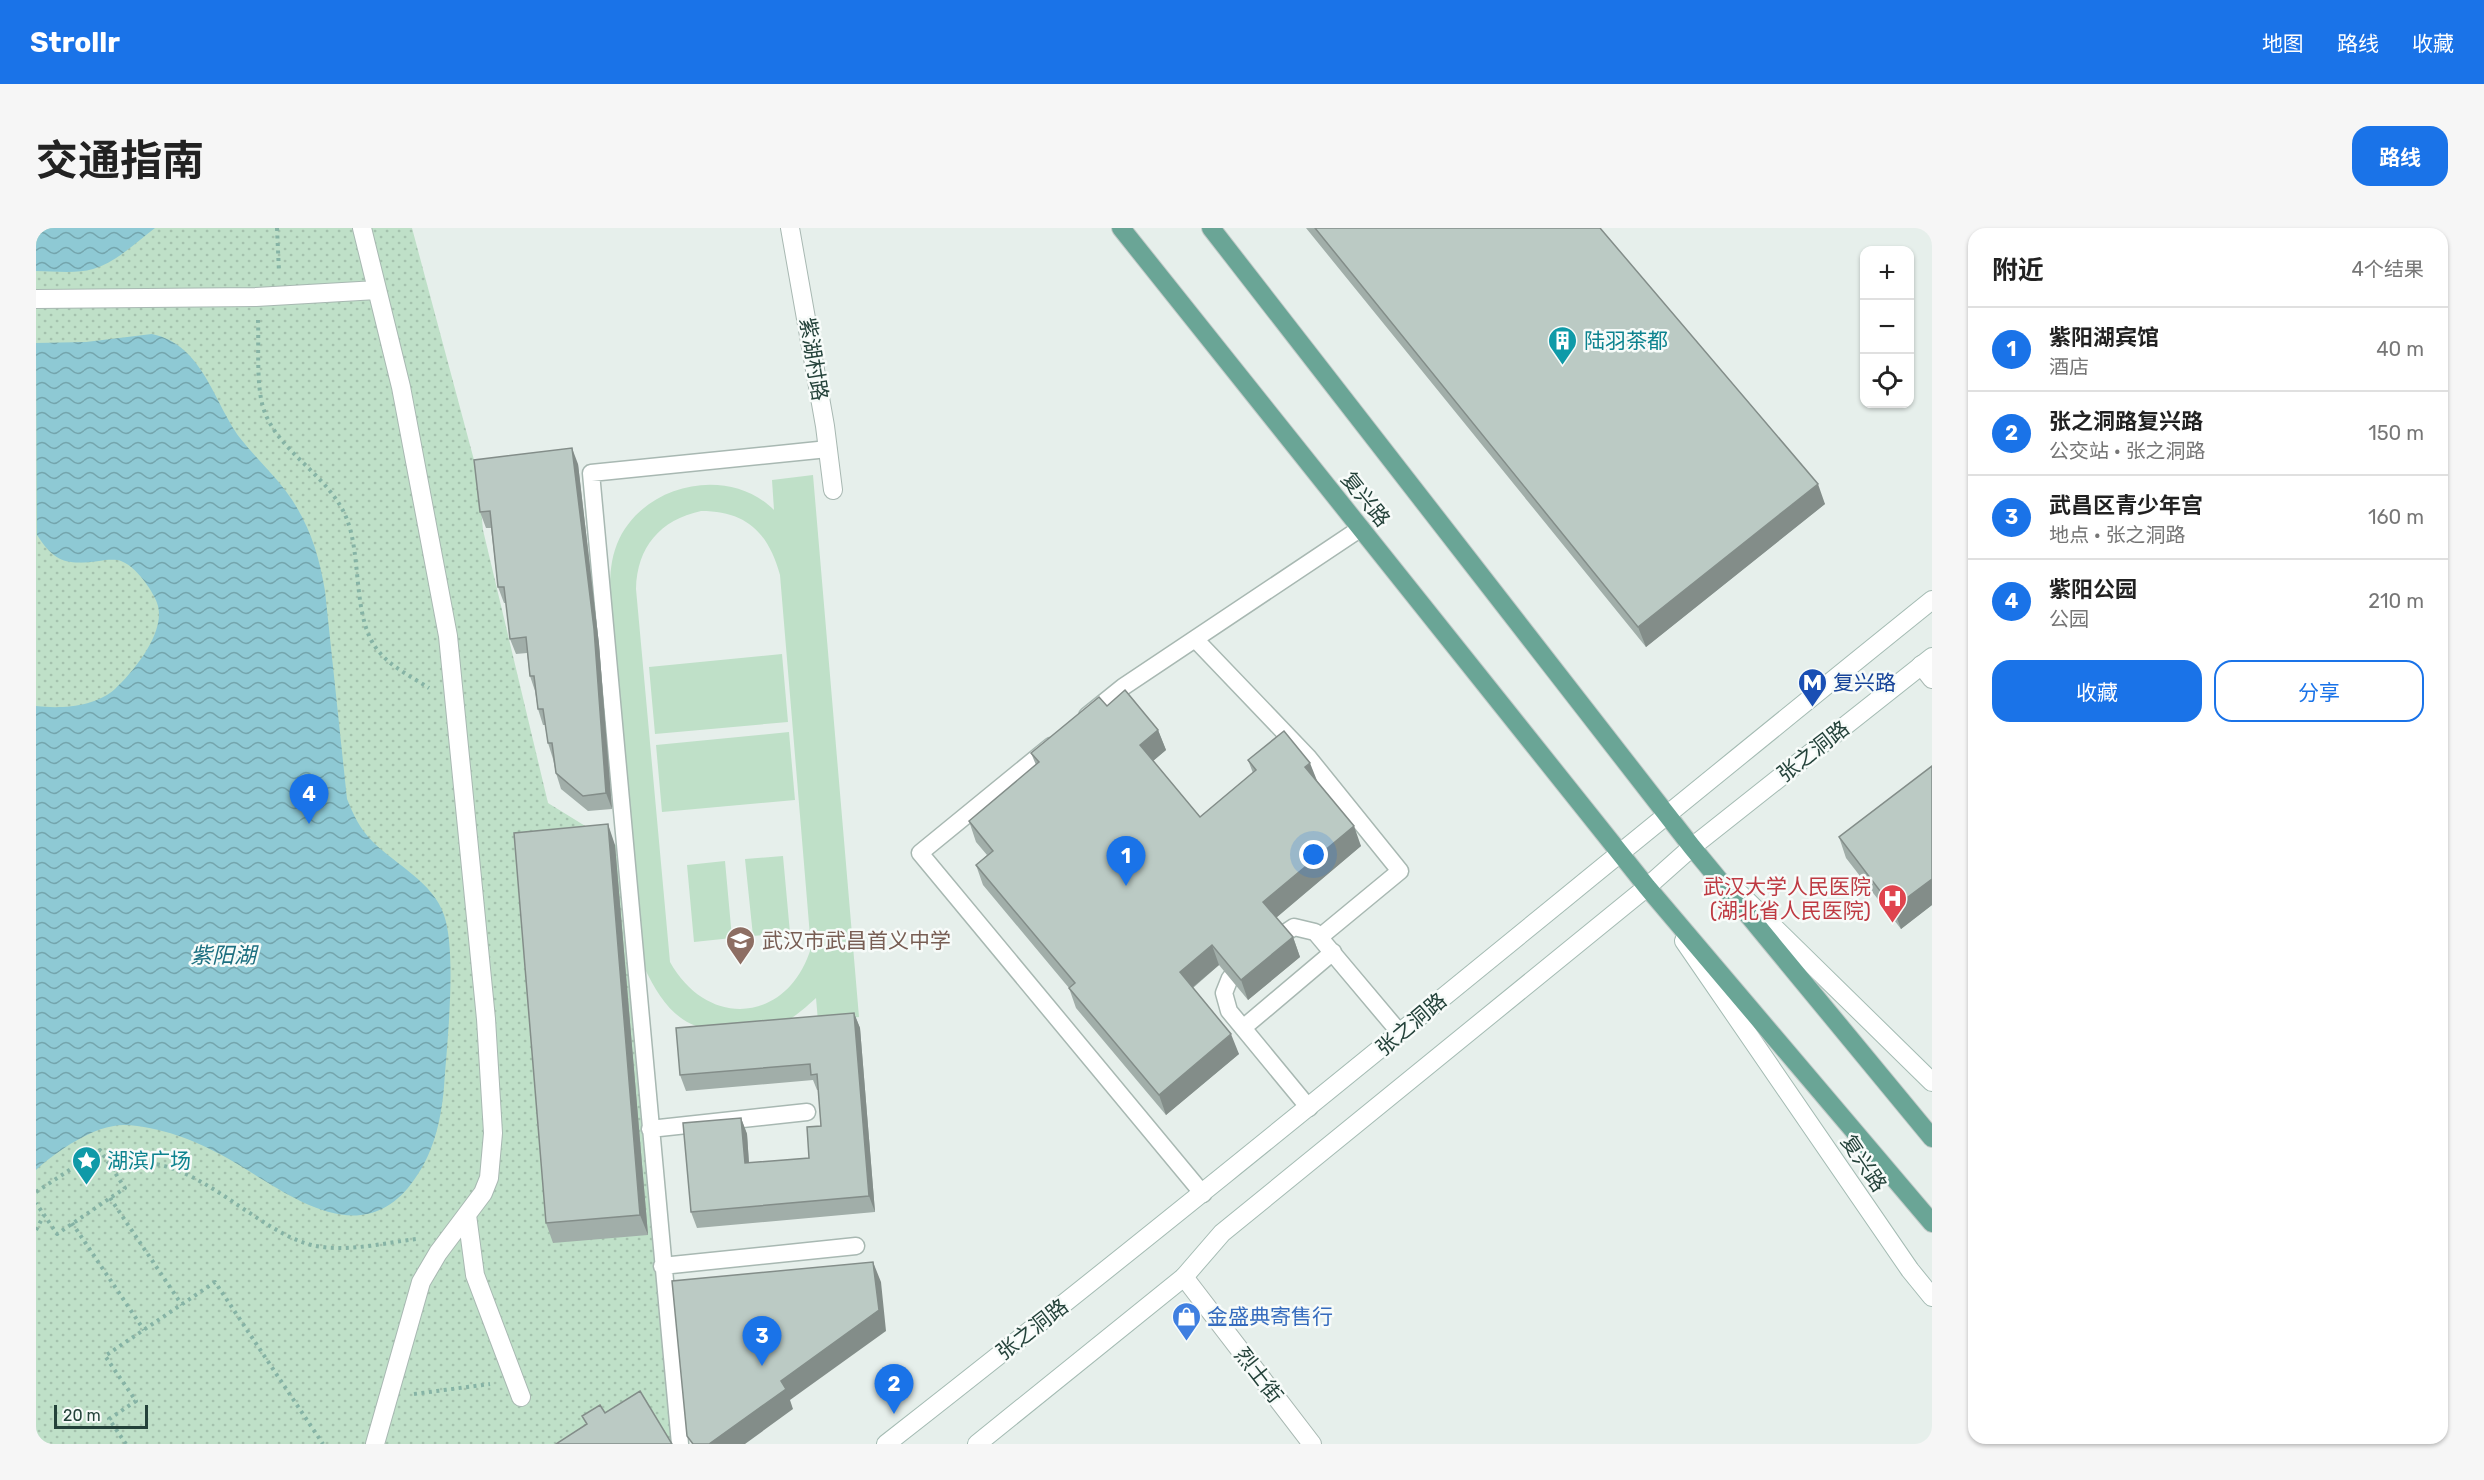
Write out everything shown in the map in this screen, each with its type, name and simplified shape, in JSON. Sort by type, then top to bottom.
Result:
[{"type":"main road","points":[[362,228],[401,387],[446,624],[486,1019],[493,1133],[489,1178],[467,1215],[438,1253],[421,1282],[375,1444]]},
{"type":"main road","name":"紫湖村路","points":[[790,228],[833,490]]},
{"type":"main road","name":"复兴路","points":[[1121,228],[1647,887],[1910,1270],[1932,1297]]},
{"type":"main road","name":"复兴路","points":[[1211,228],[1692,847],[1932,1082]]},
{"type":"main road","points":[[36,299],[256,297],[377,290]]},
{"type":"main road","name":"张之洞路","points":[[886,1444],[1203,1194],[1619,852],[1932,600]]},
{"type":"main road","name":"张之洞路","points":[[977,1444],[1184,1277],[1222,1233],[1647,887],[1692,847],[1928,667]]},
{"type":"main road","points":[[1692,847],[1932,1138]]},
{"type":"main road","points":[[1647,887],[1932,1222]]},
{"type":"main road","points":[[467,1215],[475,1275],[518,1389]]},
{"type":"main road","name":"烈士街","points":[[1184,1277],[1312,1444]]},
{"type":"lane","points":[[680,1444],[591,473],[828,449]]},
{"type":"lane","points":[[1203,1194],[920,853],[1123,687],[1361,528]]},
{"type":"lane","points":[[1195,639],[1308,757],[1400,871],[1320,936]]},
{"type":"lane","points":[[1282,935],[1294,927],[1304,927],[1320,936],[1400,1033]]},
{"type":"lane","points":[[1243,1028],[1334,952]]},
{"type":"lane","points":[[1230,978],[1224,993],[1224,1000],[1243,1028],[1309,1108]]},
{"type":"lane","points":[[650,1129],[807,1112]]},
{"type":"lane","points":[[662,1266],[856,1246]]},
{"type":"path","points":[[276,228],[280,296]]},
{"type":"path","points":[[256,297],[263,407],[280,438],[312,470],[345,514],[353,536],[363,614],[370,638],[380,653],[400,670],[455,704]]},
{"type":"path","points":[[36,1192],[100,1150],[125,1188],[57,1234],[36,1203]]},
{"type":"path","points":[[113,1170],[134,1162],[172,1168],[203,1184],[272,1227],[314,1246],[362,1247],[453,1234]]},
{"type":"path","points":[[110,1198],[182,1305]]},
{"type":"path","points":[[36,1230],[44,1215]]},
{"type":"path","points":[[72,1223],[144,1330]]},
{"type":"path","points":[[126,1444],[109,1419],[136,1401],[105,1356],[215,1282],[323,1444]]},
{"type":"path","points":[[387,1398],[518,1389]]},
{"type":"green space","points":[[36,228],[412,228],[478,475],[483,530],[548,803],[616,845],[671,1444],[36,1444]]},
{"type":"green space","points":[[813,475],[859,1017],[818,1021],[816,998],[787,1021],[770,1027],[700,1027],[679,1017],[665,1003],[645,969],[610,590],[611,567],[617,544],[629,523],[645,507],[665,495],[687,487],[710,485],[733,487],[755,496],[774,510],[772,480]],"holes":[[[701,511],[731,515],[753,527],[769,547],[780,575],[811,948],[800,973],[785,991],[766,1003],[746,1009],[725,1007],[705,999],[686,984],[670,962],[636,589],[637,574],[646,548],[663,529],[686,515]]]},
{"type":"green space","points":[[782,654],[788,722],[655,734],[649,667]]},
{"type":"green space","points":[[789,732],[795,800],[662,812],[656,745]]},
{"type":"green space","points":[[783,856],[790,933],[753,936],[745,859]]},
{"type":"green space","points":[[725,861],[732,938],[694,942],[687,865]]},
{"type":"water","points":[[36,228],[155,228],[118,257],[102,266],[86,271],[64,272],[36,271]]},
{"type":"water","name":"紫阳湖","points":[[152,334],[169,340],[195,362],[240,438],[285,490],[300,513],[316,551],[325,591],[347,799],[357,821],[368,836],[423,883],[439,903],[444,915],[448,932],[451,975],[444,1087],[435,1138],[425,1162],[411,1184],[390,1204],[367,1214],[343,1215],[319,1209],[271,1185],[203,1146],[164,1131],[137,1126],[112,1126],[89,1134],[65,1147],[36,1170],[36,706],[77,705],[98,700],[107,695],[122,682],[146,652],[157,628],[159,617],[158,606],[153,594],[140,576],[128,565],[116,560],[78,563],[63,560],[56,557],[37,535],[36,343],[86,342]]},
{"type":"building","name":"陆羽茶都","points":[[1315,228],[1600,228],[1818,484],[1638,627]]},
{"type":"building","points":[[572,448],[594,629],[606,793],[583,796],[556,773],[552,743],[548,743],[543,709],[538,709],[534,676],[530,676],[526,637],[510,639],[504,587],[498,587],[490,511],[480,512],[474,460]]},
{"type":"building","points":[[1125,690],[1158,730],[1140,745],[1200,817],[1256,770],[1248,760],[1284,731],[1310,763],[1305,767],[1354,826],[1263,902],[1293,937],[1241,980],[1212,945],[1180,972],[1231,1034],[1159,1095],[1069,988],[1075,983],[976,865],[993,851],[969,821],[1039,762],[1031,753],[1099,697],[1107,706]]},
{"type":"building","points":[[1932,766],[1932,879],[1893,908],[1839,837]]},
{"type":"building","points":[[608,824],[640,1215],[546,1223],[514,833]]},
{"type":"building","points":[[854,1013],[869,1196],[691,1212],[683,1123],[741,1118],[745,1163],[809,1158],[807,1127],[821,1126],[817,1074],[811,1075],[810,1064],[680,1075],[676,1028]]},
{"type":"building","points":[[873,1262],[879,1310],[781,1381],[786,1389],[709,1444],[693,1444],[687,1436],[672,1281]]},
{"type":"building","points":[[640,1391],[672,1444],[556,1444],[587,1424],[582,1416],[600,1405],[605,1413]]},
{"type":"place","name":"陆羽茶都","points":[[1563,366]]},
{"type":"place","name":"复兴路","points":[[1812,708]]},
{"type":"place","name":"紫阳公园","points":[[309,824]]},
{"type":"place","name":"紫阳湖宾馆","points":[[1126,886]]},
{"type":"place","name":"武汉大学人民医院 (湖北省人民医院)","points":[[1892,924]]},
{"type":"place","name":"武汉市武昌首义中学","points":[[741,966]]},
{"type":"place","name":"湖滨广场","points":[[86,1186]]},
{"type":"place","name":"金盛典寄售行","points":[[1186,1342]]},
{"type":"place","name":"武昌区青少年宫","points":[[762,1366]]},
{"type":"place","name":"张之洞路复兴路","points":[[894,1414]]}]
